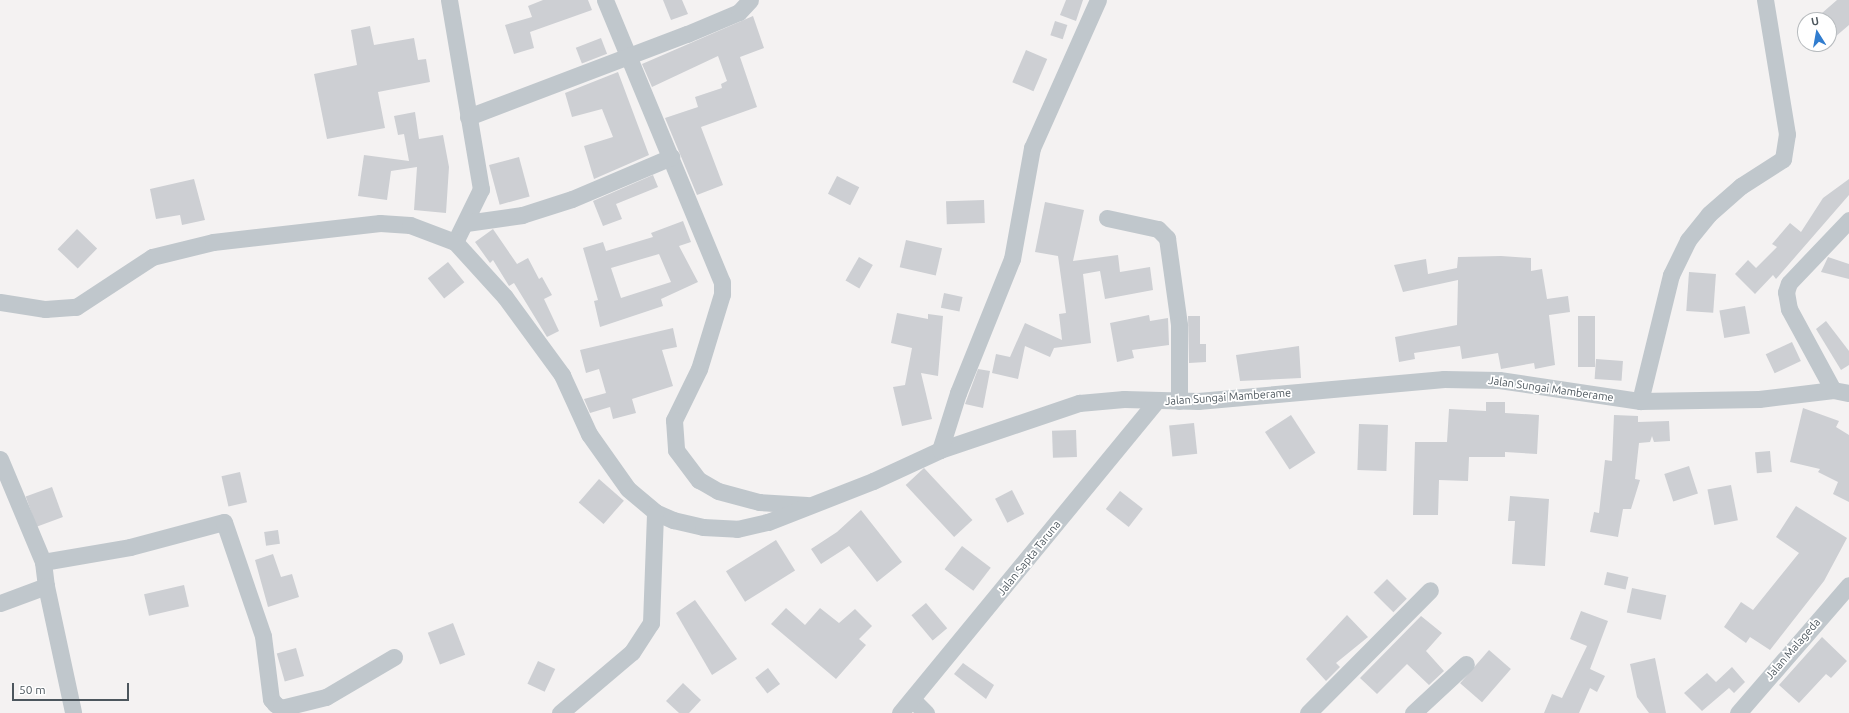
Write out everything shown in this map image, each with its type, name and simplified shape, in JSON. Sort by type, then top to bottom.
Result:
[{"type":"street","points":[[449,0],[481,189],[466,223],[455,242]]},
{"type":"street","points":[[605,0],[626,56],[671,157],[722,282],[722,294],[699,369],[674,420],[676,450],[699,480],[718,491],[759,502],[811,505]]},
{"type":"street","points":[[468,117],[739,12],[750,0]]},
{"type":"street","points":[[940,450],[961,386],[1012,259],[1032,148],[1098,0]]},
{"type":"street","points":[[1640,401],[1671,275],[1688,240],[1709,214],[1730,196],[1783,159],[1787,134],[1765,0]]},
{"type":"street","points":[[466,223],[522,215],[572,199],[671,157]]},
{"type":"street","points":[[1107,218],[1158,229],[1167,238],[1179,325],[1179,401]]},
{"type":"street","points":[[1841,391],[1789,309],[1786,292],[1789,283],[1849,220]]},
{"type":"street","points":[[0,302],[45,309],[76,307],[152,257],[213,242],[380,223],[410,225],[455,242],[530,328],[562,375],[605,461],[628,490],[655,512],[651,623],[632,652],[560,713]]},
{"type":"street","name":"Jalan Sungai Mamberame","points":[[655,512],[703,527],[737,529],[768,522],[940,450],[1078,403],[1179,401],[1444,379],[1499,380],[1640,401],[1760,399],[1841,391]]},
{"type":"street","name":"Jalan Sapta Taruna","points":[[900,713],[1156,401]]},
{"type":"street","points":[[0,458],[43,562],[46,586],[73,712]]},
{"type":"street","points":[[43,562],[130,546],[224,522],[263,636],[271,699],[275,704],[281,708],[326,697],[394,657]]},
{"type":"street","name":"Jalan Malageda","points":[[1738,713],[1849,585]]},
{"type":"street","points":[[0,603],[46,586]]},
{"type":"street","points":[[1308,713],[1430,590]]},
{"type":"street","points":[[1413,713],[1466,664]]},
{"type":"street","points":[[912,699],[926,713]]},
{"type":"building","points":[[543,0],[588,0],[592,10],[530,32],[534,48],[514,54],[505,25],[532,17],[528,6]]},
{"type":"building","points":[[663,0],[682,0],[688,14],[671,20]]},
{"type":"building","points":[[1066,0],[1083,0],[1076,21],[1060,15]]},
{"type":"building","points":[[1837,0],[1849,0],[1849,25],[1837,35],[1837,12],[1823,12]]},
{"type":"building","points":[[753,16],[764,48],[740,57],[757,107],[701,127],[723,185],[697,195],[665,118],[698,107],[695,97],[722,88],[721,84],[727,81],[718,56],[652,87],[642,64]]},
{"type":"building","points":[[1055,21],[1067,25],[1063,39],[1050,35]]},
{"type":"building","points":[[370,26],[374,45],[414,38],[418,60],[426,59],[430,82],[378,92],[385,128],[327,139],[314,74],[357,65],[351,30]]},
{"type":"building","points":[[601,38],[607,54],[582,64],[576,48]]},
{"type":"building","points":[[1026,50],[1047,59],[1033,91],[1012,82]]},
{"type":"building","points":[[618,72],[649,155],[594,179],[584,146],[613,137],[602,109],[572,117],[565,93]]},
{"type":"building","points":[[415,112],[419,139],[443,135],[449,167],[446,213],[414,210],[417,167],[391,171],[387,200],[358,196],[364,155],[409,161],[404,134],[398,135],[394,116]]},
{"type":"building","points":[[519,157],[530,197],[500,205],[489,165]]},
{"type":"building","points":[[653,175],[658,187],[616,204],[622,219],[603,226],[593,201]]},
{"type":"building","points":[[837,176],[859,187],[850,205],[828,194]]},
{"type":"building","points":[[194,179],[205,220],[182,225],[180,215],[156,219],[150,189]]},
{"type":"building","points":[[1849,179],[1849,195],[1776,279],[1773,275],[1755,294],[1735,274],[1748,260],[1756,268],[1777,247],[1772,244],[1790,223],[1801,232],[1823,198]]},
{"type":"building","points":[[984,200],[985,223],[947,224],[946,201]]},
{"type":"building","points":[[1045,202],[1084,210],[1073,261],[1118,255],[1120,272],[1150,267],[1153,290],[1105,299],[1100,271],[1083,274],[1091,343],[1054,348],[1050,357],[1025,346],[1018,379],[992,373],[996,354],[1010,357],[1025,323],[1062,340],[1059,314],[1066,313],[1058,256],[1035,252]]},
{"type":"building","points":[[683,221],[691,242],[679,246],[698,282],[661,299],[663,306],[600,327],[594,301],[598,300],[583,248],[603,242],[606,251],[653,237],[651,233]],"holes":[[[659,254],[671,282],[621,298],[611,268]]]},
{"type":"building","points":[[77,229],[97,248],[78,269],[58,249]]},
{"type":"building","points":[[493,229],[517,264],[528,258],[539,279],[542,277],[552,295],[544,299],[559,331],[547,337],[514,283],[509,286],[493,260],[490,263],[475,242]]},
{"type":"building","points":[[906,240],[942,248],[936,276],[900,267]]},
{"type":"building","points":[[1501,256],[1531,258],[1531,271],[1542,269],[1547,299],[1568,296],[1570,312],[1549,315],[1555,365],[1535,369],[1534,363],[1501,369],[1498,353],[1462,359],[1460,346],[1414,353],[1415,359],[1399,362],[1395,337],[1457,325],[1458,280],[1403,292],[1394,265],[1426,259],[1428,274],[1457,268],[1458,257]]},
{"type":"building","points":[[859,257],[873,265],[859,288],[846,280]]},
{"type":"building","points":[[1828,257],[1849,264],[1849,279],[1821,272]]},
{"type":"building","points":[[448,262],[464,282],[444,299],[428,278]]},
{"type":"building","points":[[1689,272],[1716,274],[1713,313],[1686,311]]},
{"type":"building","points":[[944,293],[963,297],[959,312],[941,308]]},
{"type":"building","points":[[1745,306],[1750,334],[1724,338],[1719,311]]},
{"type":"building","points":[[897,313],[928,319],[928,314],[943,316],[938,376],[921,373],[932,419],[902,426],[893,387],[905,385],[912,348],[891,343]]},
{"type":"building","points":[[1149,315],[1150,321],[1168,318],[1169,345],[1132,350],[1134,358],[1117,362],[1110,323]]},
{"type":"building","points":[[1188,316],[1200,316],[1200,344],[1206,344],[1206,362],[1189,363]]},
{"type":"building","points":[[1578,316],[1595,316],[1595,367],[1578,367]]},
{"type":"building","points":[[1826,321],[1849,351],[1849,365],[1841,370],[1816,329]]},
{"type":"building","points":[[673,328],[677,347],[662,350],[673,386],[632,399],[636,413],[613,419],[610,407],[590,413],[584,399],[606,393],[599,369],[586,373],[580,350]]},
{"type":"building","points":[[1792,342],[1801,361],[1775,373],[1766,354]]},
{"type":"building","points":[[1299,346],[1301,378],[1240,381],[1236,355]]},
{"type":"building","points":[[1596,359],[1623,361],[1622,381],[1595,379]]},
{"type":"building","points":[[978,369],[990,371],[983,408],[965,404]]},
{"type":"building","points":[[1486,402],[1505,402],[1505,413],[1539,415],[1537,454],[1505,452],[1505,457],[1469,457],[1468,481],[1439,480],[1438,515],[1413,515],[1415,442],[1447,442],[1449,409],[1486,411]]},
{"type":"building","points":[[1803,408],[1839,421],[1836,427],[1849,435],[1849,502],[1833,494],[1838,482],[1818,472],[1820,469],[1790,462]]},
{"type":"building","points":[[1291,415],[1316,453],[1290,470],[1265,432]]},
{"type":"building","points":[[1614,415],[1638,416],[1638,422],[1669,421],[1670,441],[1654,442],[1652,436],[1650,442],[1639,443],[1635,479],[1640,480],[1631,509],[1623,509],[1618,537],[1590,532],[1594,512],[1599,513],[1605,460],[1612,461]]},
{"type":"building","points":[[1194,423],[1197,454],[1172,456],[1169,426]]},
{"type":"building","points":[[1359,424],[1388,425],[1386,471],[1357,470]]},
{"type":"building","points":[[1076,430],[1077,457],[1053,458],[1052,431]]},
{"type":"building","points":[[1770,451],[1772,472],[1757,473],[1755,452]]},
{"type":"building","points":[[1689,466],[1698,494],[1673,502],[1664,474]]},
{"type":"building","points":[[924,468],[972,520],[954,537],[906,485]]},
{"type":"building","points":[[240,472],[247,502],[228,506],[221,476]]},
{"type":"building","points":[[599,479],[624,501],[604,524],[579,502]]},
{"type":"building","points":[[1731,485],[1738,520],[1714,525],[1707,490]]},
{"type":"building","points":[[52,487],[63,517],[37,527],[26,497]]},
{"type":"building","points":[[1012,490],[1024,514],[1007,523],[995,499]]},
{"type":"building","points":[[1120,491],[1143,509],[1129,527],[1106,509]]},
{"type":"building","points":[[1510,496],[1549,499],[1545,566],[1512,564],[1515,521],[1508,521]]},
{"type":"building","points":[[1796,506],[1847,538],[1824,581],[1770,650],[1750,637],[1746,643],[1724,627],[1741,602],[1753,610],[1799,553],[1776,537]]},
{"type":"building","points":[[861,510],[902,562],[877,582],[849,546],[821,564],[811,549],[837,532]]},
{"type":"building","points":[[278,530],[280,544],[266,546],[264,532]]},
{"type":"building","points":[[776,540],[795,571],[745,602],[726,571]]},
{"type":"building","points":[[962,546],[991,568],[973,591],[945,569]]},
{"type":"building","points":[[273,554],[281,577],[292,574],[299,597],[268,607],[255,560]]},
{"type":"building","points":[[1607,572],[1628,577],[1626,590],[1604,585]]},
{"type":"building","points":[[1387,579],[1407,599],[1393,612],[1374,592]]},
{"type":"building","points":[[184,585],[189,606],[149,616],[144,594]]},
{"type":"building","points":[[1632,588],[1666,595],[1661,620],[1627,612]]},
{"type":"building","points":[[695,600],[737,659],[712,675],[676,613]]},
{"type":"building","points":[[926,603],[947,628],[933,640],[911,615]]},
{"type":"building","points":[[786,608],[805,625],[820,608],[839,623],[855,609],[872,626],[859,639],[866,645],[836,679],[771,624]]},
{"type":"building","points":[[1581,611],[1608,621],[1590,669],[1605,676],[1597,692],[1590,688],[1579,713],[1544,713],[1552,694],[1562,698],[1587,646],[1570,639]]},
{"type":"building","points":[[1347,615],[1368,637],[1336,663],[1340,667],[1326,681],[1306,659]]},
{"type":"building","points":[[1421,616],[1442,633],[1426,651],[1444,671],[1429,685],[1407,664],[1377,694],[1360,678]]},
{"type":"building","points":[[453,623],[465,655],[440,664],[428,633]]},
{"type":"building","points":[[1822,637],[1847,661],[1831,678],[1826,674],[1799,703],[1779,685]]},
{"type":"building","points":[[296,648],[304,676],[285,681],[277,654]]},
{"type":"building","points":[[1489,650],[1511,669],[1482,702],[1460,683]]},
{"type":"building","points":[[1655,658],[1666,713],[1649,713],[1637,697],[1630,664]]},
{"type":"building","points":[[538,661],[555,669],[545,692],[527,684]]},
{"type":"building","points":[[963,663],[994,685],[986,699],[954,674]]},
{"type":"building","points":[[1732,667],[1745,682],[1734,693],[1729,688],[1702,711],[1684,693],[1707,673],[1716,682]]},
{"type":"building","points":[[768,668],[780,684],[767,694],[755,678]]},
{"type":"building","points":[[683,683],[701,700],[689,713],[679,713],[666,701]]}]
